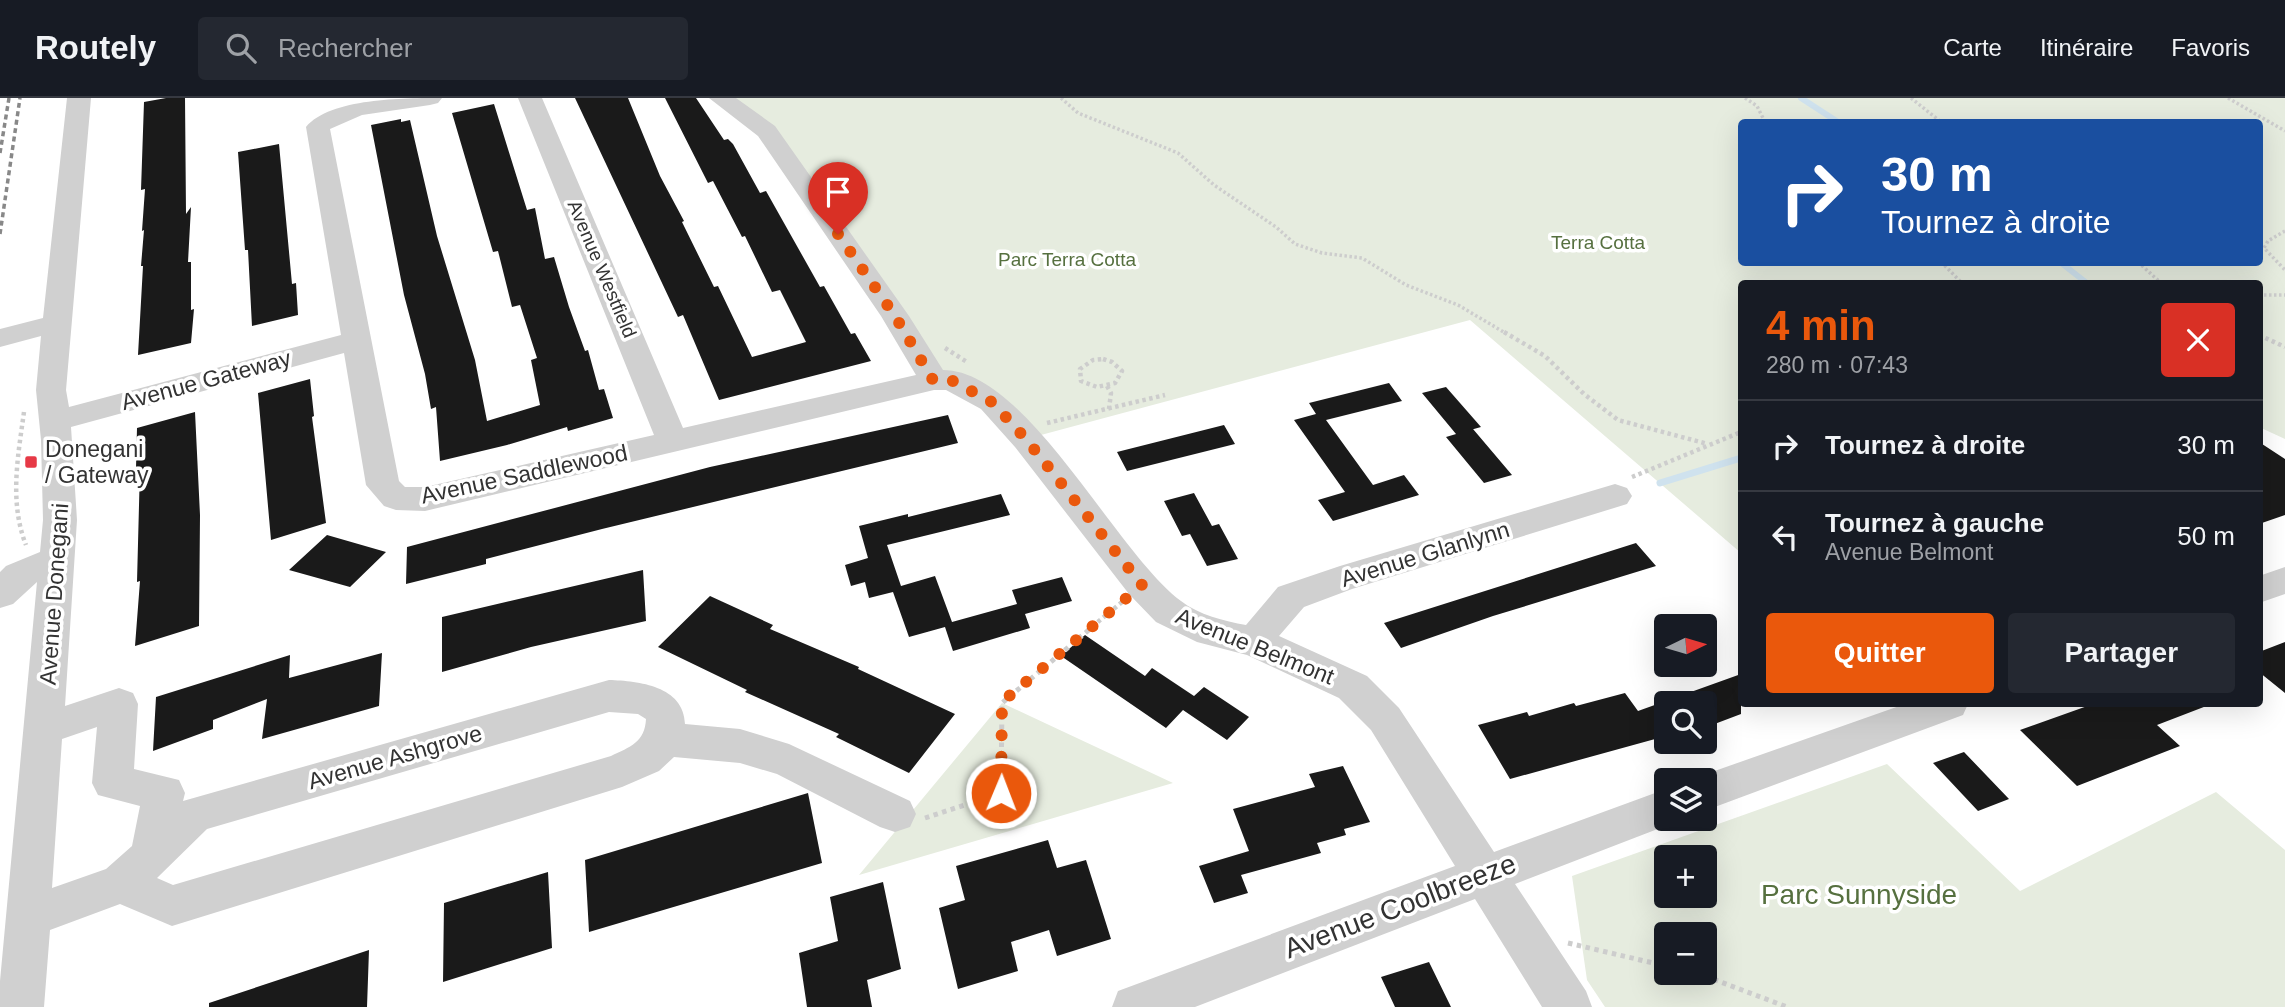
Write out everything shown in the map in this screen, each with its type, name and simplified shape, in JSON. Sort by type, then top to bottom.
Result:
[{"type":"street","name":"Avenue Donegani","points":[[21,1007],[28,917],[16,877],[44,729],[43,553],[61,507],[44,411],[51,390],[79,98]]},
{"type":"street","name":"Avenue Saddlewood","points":[[430,98],[351,110],[330,117],[318,127],[383,485],[396,498],[425,499],[933,380]]},
{"type":"street","name":"Avenue Westfield","points":[[530,98],[673,441]]},
{"type":"street","points":[[721,98],[766,131],[895,316],[933,380]]},
{"type":"street","points":[[0,338],[58,323]]},
{"type":"street","name":"Avenue Gateway","points":[[44,411],[355,332]]},
{"type":"street","name":"Avenue Belmont","points":[[933,380],[951,380],[992,402],[1026,439],[1142,585],[1169,611],[1210,632],[1255,642],[1353,687],[1385,719],[1486,873],[1569,1007]]},
{"type":"street","name":"Avenue Glanlynn","points":[[1255,642],[1291,597],[1340,579],[1615,496]]},
{"type":"street","points":[[0,594],[43,553]]},
{"type":"street","points":[[2263,588],[2285,580]]},
{"type":"street","name":"Avenue Ashgrove","points":[[28,917],[136,870],[194,815],[609,696],[635,696],[657,704],[664,715],[666,727],[663,739]]},
{"type":"street","points":[[44,729],[119,704],[113,783],[164,793],[136,870],[172,906],[622,770],[653,753],[663,739],[740,746],[789,761],[895,814]]},
{"type":"street","points":[[1717,788],[1941,707]]},
{"type":"street","name":"Avenue Coolbreeze","points":[[1135,1007],[1654,811]]},
{"type":"path","points":[[1061,98],[1078,113],[1178,153],[1214,185],[1276,227],[1295,244],[1322,253],[1362,258],[1406,285],[1458,305],[1545,356],[1584,394],[1618,420],[1708,444]]},
{"type":"path","points":[[1745,98],[1757,106],[1764,119]]},
{"type":"path","points":[[1911,98],[1937,119]]},
{"type":"path","points":[[2228,98],[2285,131]]},
{"type":"path","points":[[2285,231],[2267,241],[2264,248],[2285,270]]},
{"type":"path","points":[[1945,266],[1959,280]]},
{"type":"path","points":[[2141,266],[2157,280]]},
{"type":"path","points":[[2263,295],[2285,295]]},
{"type":"path","points":[[2263,337],[2285,347]]},
{"type":"path","points":[[938,343],[979,368]]},
{"type":"path","points":[[1103,359],[1119,366],[1121,377],[1107,386],[1088,385],[1081,380],[1080,369],[1093,360],[1103,359]]},
{"type":"path","points":[[1107,386],[1111,393],[1108,409]]},
{"type":"path","points":[[1046,423],[1165,395]]},
{"type":"path","name":"Avenue Donegani","points":[[43,553],[22,535],[18,494],[20,445],[44,411]]},
{"type":"path","points":[[1038,415],[1050,429]]},
{"type":"path","points":[[1615,496],[1615,484],[1738,433]]},
{"type":"path","points":[[20,445],[32,442]]},
{"type":"path","points":[[895,814],[911,822],[1001,793],[1002,702],[1142,585]]},
{"type":"path","points":[[1564,943],[1654,962]]},
{"type":"path","points":[[1717,981],[1787,1007]]},
{"type":"green space","name":"Terra Cotta","points":[[721,98],[2285,98],[2285,439],[2263,429],[2263,280],[1738,280],[1738,550],[1470,320],[1026,439],[992,402],[934,380],[767,131]]},
{"type":"green space","points":[[1002,703],[1173,783],[859,875]]},
{"type":"green space","name":"Parc Sunnyside","points":[[1887,764],[2020,891],[2216,792],[2285,850],[2285,1007],[1605,1007],[1587,980],[1572,876],[1654,847],[1654,908],[1717,908],[1717,845],[1659,845],[1699,831],[1717,831],[1717,824]]},
{"type":"building","points":[[185,98],[186,214],[191,207],[188,262],[191,262],[191,310],[194,309],[191,343],[138,355],[145,189],[141,190],[144,102]]},
{"type":"building","points":[[575,98],[628,98],[660,176],[684,221],[682,222],[714,287],[718,286],[752,357],[806,342],[780,290],[772,292],[745,236],[742,237],[713,181],[708,183],[665,98],[696,98],[724,140],[728,139],[733,144],[760,193],[766,191],[820,287],[824,286],[851,334],[855,333],[871,361],[719,400],[683,315],[678,317]]},
{"type":"building","points":[[494,104],[527,210],[535,208],[545,259],[554,257],[585,351],[588,350],[599,390],[604,389],[613,418],[568,431],[567,427],[440,461],[436,407],[431,409],[425,374],[404,295],[371,125],[401,119],[401,122],[410,120],[437,236],[475,360],[487,421],[540,405],[531,360],[537,358],[520,305],[512,307],[498,251],[493,252],[452,113]]},
{"type":"building","points":[[279,144],[292,284],[296,283],[298,315],[252,326],[248,250],[245,250],[238,152]]},
{"type":"building","points":[[310,379],[312,417],[326,523],[271,540],[258,393]]},
{"type":"building","points":[[1389,383],[1402,401],[1326,420],[1373,485],[1404,475],[1419,495],[1333,521],[1318,500],[1345,492],[1294,420],[1316,414],[1309,403]]},
{"type":"building","points":[[1446,387],[1481,427],[1456,434],[1422,393]]},
{"type":"building","points":[[195,412],[200,515],[199,626],[135,646],[140,581],[137,582],[140,467],[136,468],[137,428]]},
{"type":"building","points":[[948,415],[958,443],[602,529],[486,559],[486,564],[406,584],[407,547],[710,467]]},
{"type":"building","points":[[1224,425],[1235,444],[1127,471],[1117,452]]},
{"type":"building","points":[[1473,429],[1512,475],[1484,483],[1446,437]]},
{"type":"building","points":[[2263,445],[2285,459],[2285,515],[2263,523]]},
{"type":"building","points":[[1194,493],[1212,526],[1219,524],[1238,559],[1207,566],[1190,534],[1182,536],[1164,501]]},
{"type":"building","points":[[1001,494],[1010,515],[887,545],[901,586],[935,576],[952,622],[1017,604],[1012,590],[1062,577],[1072,601],[1025,614],[1030,628],[953,651],[945,627],[909,637],[893,592],[869,598],[865,582],[851,586],[845,565],[868,558],[859,526]]},
{"type":"building","points":[[327,535],[386,552],[350,587],[289,570]]},
{"type":"building","points":[[1636,543],[1656,566],[1493,616],[1401,648],[1384,623]]},
{"type":"building","points":[[643,570],[646,621],[531,647],[442,672],[442,617]]},
{"type":"building","points":[[710,596],[773,625],[770,629],[859,667],[858,669],[955,714],[909,773],[836,737],[839,734],[745,692],[747,690],[658,647]]},
{"type":"building","points":[[1085,635],[1145,676],[1152,668],[1194,696],[1204,687],[1249,717],[1227,740],[1183,710],[1166,728],[1061,656]]},
{"type":"building","points":[[2285,642],[2285,693],[2263,675],[2263,650]]},
{"type":"building","points":[[382,653],[379,706],[262,739],[267,699],[213,720],[213,729],[153,751],[156,697],[290,655],[289,678]]},
{"type":"building","points":[[1738,675],[1738,707],[1741,707],[1741,714],[1717,723],[1717,691],[1694,691]]},
{"type":"building","points":[[1625,693],[1638,711],[1654,705],[1654,739],[1510,779],[1478,725],[1527,712],[1529,716],[1574,703],[1576,706]]},
{"type":"building","points":[[2085,707],[2204,707],[2157,725],[2180,746],[2077,786],[2020,730]]},
{"type":"building","points":[[1964,752],[2009,799],[1978,811],[1933,763]]},
{"type":"building","points":[[1343,766],[1370,822],[1344,829],[1346,835],[1317,843],[1321,853],[1241,875],[1248,893],[1214,903],[1199,866],[1249,851],[1233,809],[1315,787],[1309,774]]},
{"type":"building","points":[[808,793],[822,863],[589,932],[585,860]]},
{"type":"building","points":[[1048,840],[1057,868],[1086,860],[1111,939],[1057,956],[1049,930],[1011,942],[1018,971],[958,989],[939,908],[965,900],[956,866]]},
{"type":"building","points":[[548,872],[552,948],[443,982],[444,903]]},
{"type":"building","points":[[883,882],[901,969],[867,980],[872,1007],[807,1007],[799,953],[838,941],[830,897]]},
{"type":"building","points":[[369,950],[367,1007],[209,1007],[209,1003]]},
{"type":"building","points":[[1429,962],[1451,1007],[1395,1007],[1381,977]]},
{"type":"waterway","points":[[1801,98],[1833,119]]},
{"type":"waterway","points":[[2065,266],[2083,280]]},
{"type":"waterway","points":[[1660,483],[1738,459]]},
{"type":"railway","points":[[0,153],[9,98]]},
{"type":"railway","points":[[0,234],[20,98]]},
{"type":"place","name":"Donegani / Gateway","points":[[31,462]]},
{"type":"route","points":[[838,234],[895,316],[933,380],[951,380],[969,387],[992,402],[1026,439],[1142,585],[1002,702],[1001,793]]},
{"type":"park label","name":"Parc Terra Cotta","points":[[1067,259]]}]
